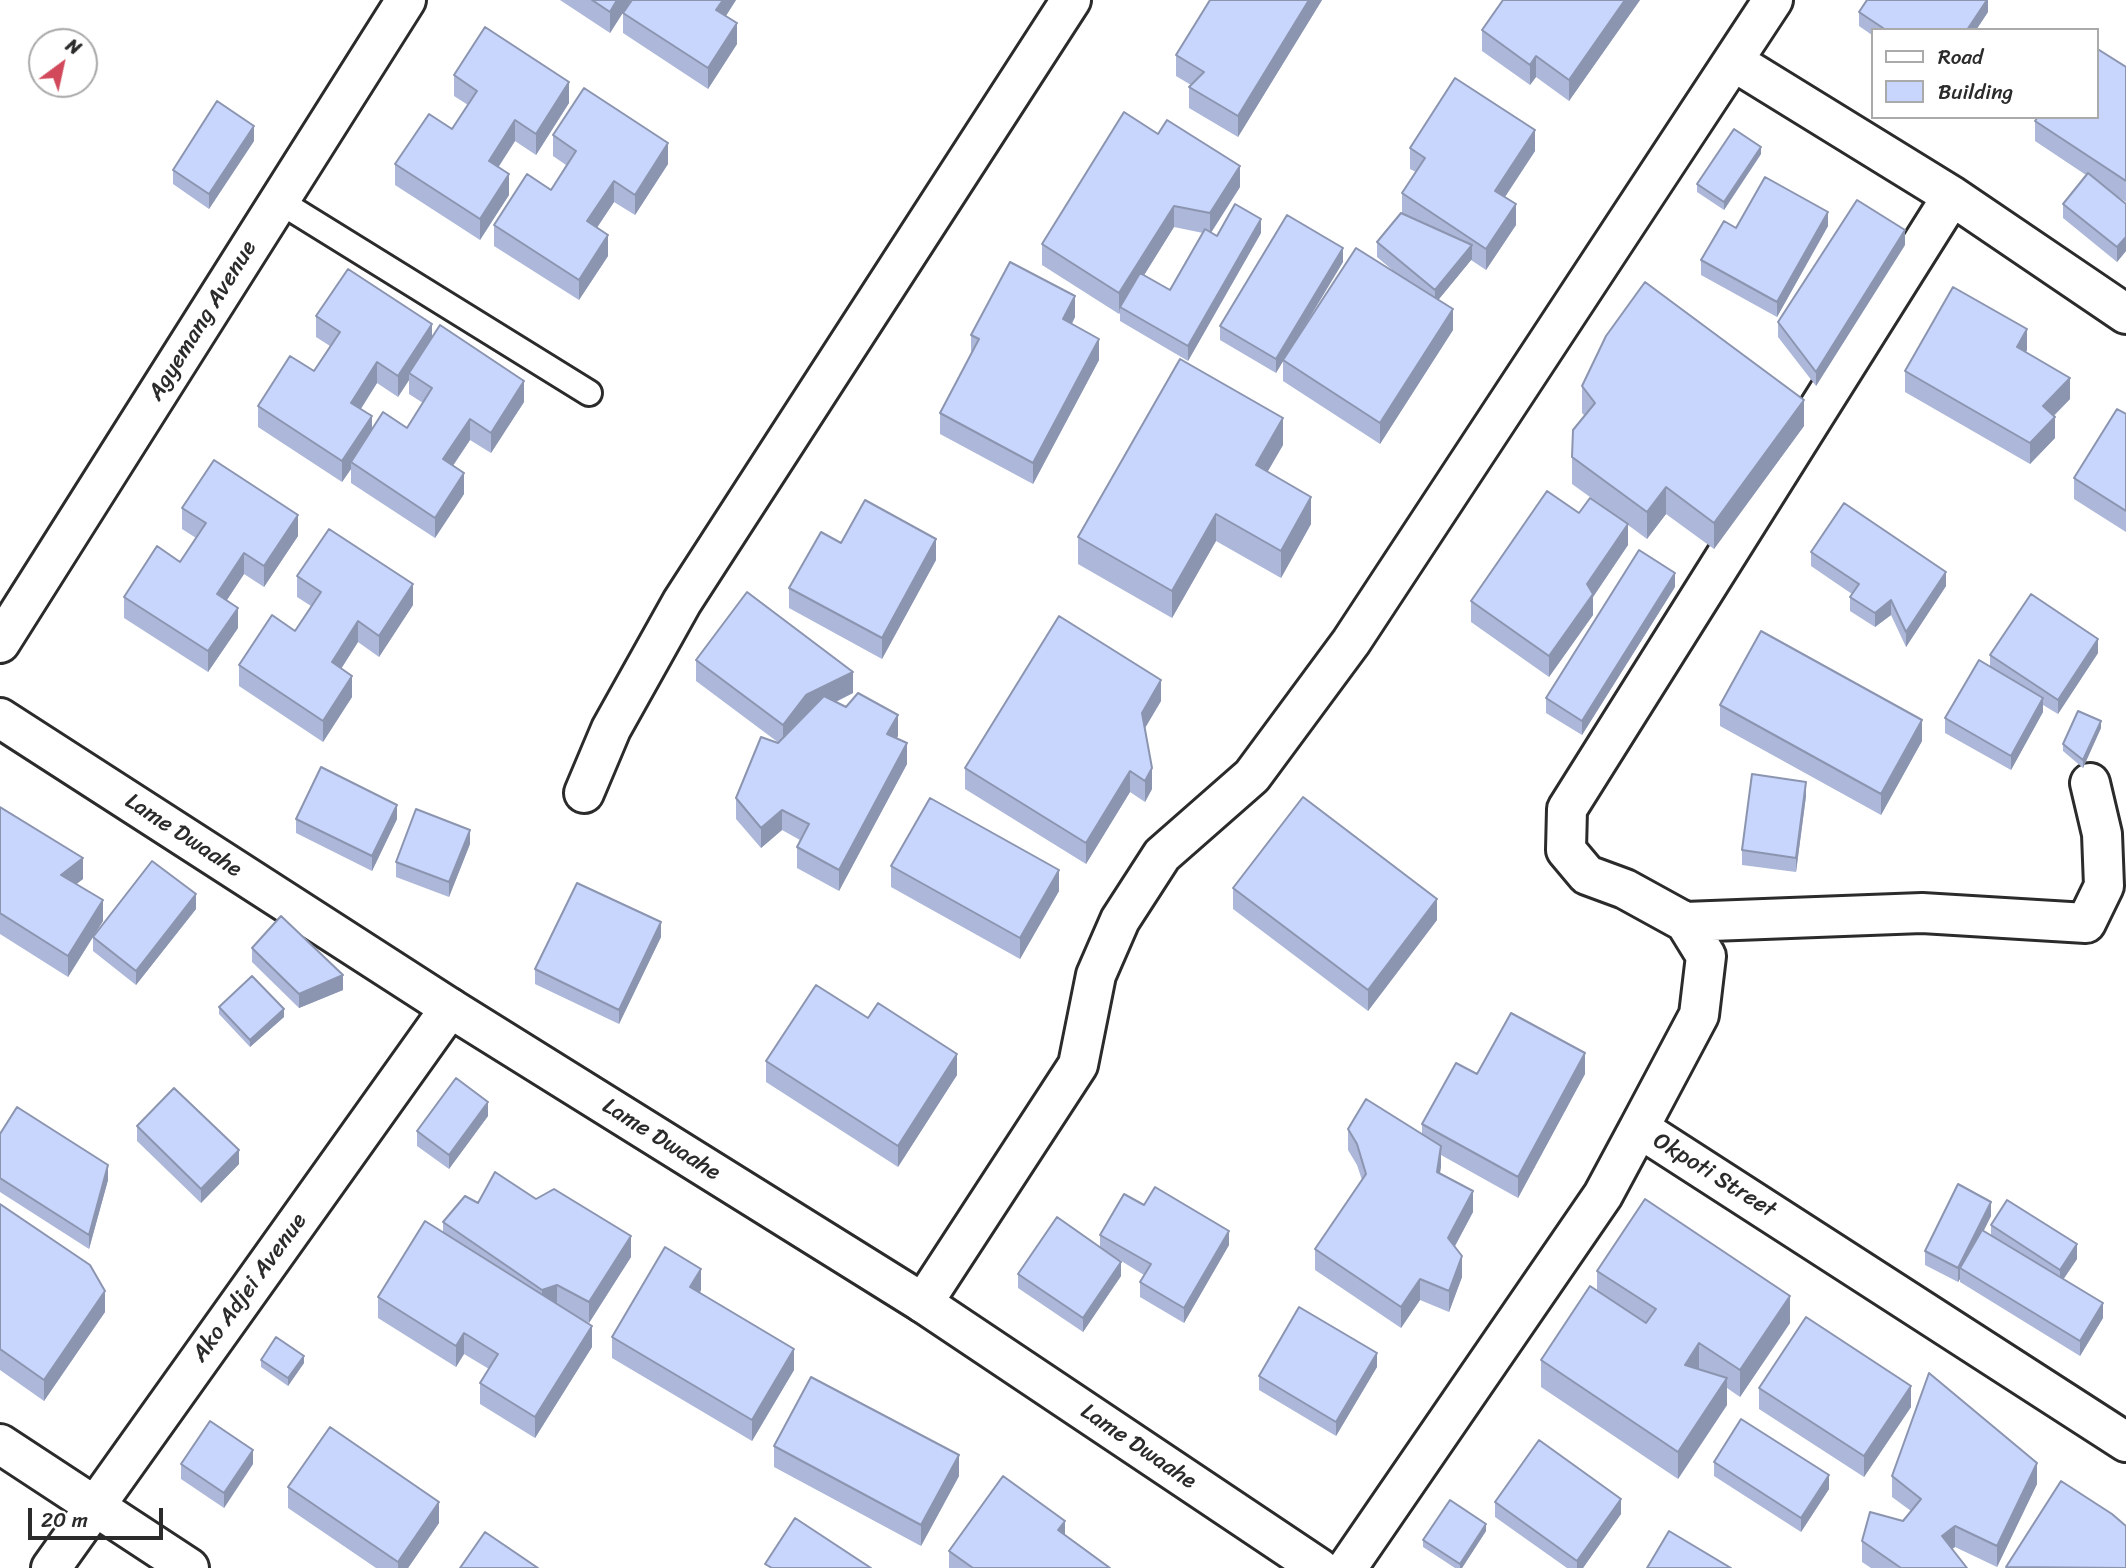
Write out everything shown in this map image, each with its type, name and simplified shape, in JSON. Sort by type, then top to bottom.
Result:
[{"type":"street","name":"Agyemang Avenue","points":[[0,643],[406,0]]},
{"type":"street","points":[[584,793],[611,729],[682,602],[1071,0]]},
{"type":"street","points":[[923,1303],[1078,1065],[1096,975],[1120,920],[1148,876],[1162,855],[1252,776],[1351,642],[1773,0]]},
{"type":"street","points":[[1733,61],[1952,196],[2126,314]]},
{"type":"street","points":[[1639,1128],[1699,1016],[1706,956],[1685,922],[1625,889],[1587,875],[1566,850],[1567,809],[1952,196]]},
{"type":"street","name":"Lame Dwaahe","points":[[0,718],[450,1008],[923,1303],[1319,1568]]},
{"type":"street","points":[[1685,922],[1922,913],[2086,923],[2105,886],[2102,834],[2090,783]]},
{"type":"street","name":"Ako Adjei Avenue","points":[[51,1568],[450,1008]]},
{"type":"street","name":"Okpoti Street","points":[[1347,1568],[1603,1195],[1639,1128],[2126,1442]]},
{"type":"street","points":[[0,1444],[189,1568]]},
{"type":"lane","points":[[279,201],[589,393]]},
{"type":"building","points":[[592,0],[617,0],[610,12]]},
{"type":"building","points":[[632,0],[723,0],[716,10],[737,23],[708,68],[623,13]]},
{"type":"building","points":[[1210,0],[1309,0],[1238,116],[1189,87],[1204,72],[1176,55]]},
{"type":"building","points":[[1503,0],[1625,0],[1569,80],[1536,56],[1530,65],[1482,30]]},
{"type":"building","points":[[1867,0],[1987,0],[1968,28],[1883,28],[1859,12]]},
{"type":"building","points":[[485,27],[569,82],[536,134],[515,120],[489,161],[509,174],[480,219],[395,164],[429,114],[452,129],[477,91],[454,75]]},
{"type":"building","points":[[2098,49],[2126,67],[2126,181],[2035,121],[2098,119]]},
{"type":"building","points":[[1455,78],[1535,130],[1495,191],[1516,204],[1486,249],[1402,193],[1425,158],[1410,148]]},
{"type":"building","points":[[584,88],[668,143],[635,195],[614,181],[587,221],[608,235],[579,280],[494,225],[527,174],[551,190],[576,151],[553,135]]},
{"type":"building","points":[[217,101],[254,126],[209,194],[173,170]]},
{"type":"building","points":[[1124,112],[1158,134],[1167,120],[1240,166],[1210,213],[1174,206],[1119,293],[1042,244]]},
{"type":"building","points":[[1734,129],[1761,147],[1724,202],[1697,184]]},
{"type":"building","points":[[2088,173],[2126,204],[2126,237],[2117,247],[2063,204]]},
{"type":"building","points":[[1765,177],[1828,212],[1777,302],[1701,260],[1724,221],[1736,228]]},
{"type":"building","points":[[1857,200],[1905,230],[1816,372],[1778,322]]},
{"type":"building","points":[[1235,204],[1261,219],[1188,346],[1120,307],[1140,273],[1170,290],[1205,229],[1217,236]]},
{"type":"building","points":[[1401,213],[1472,245],[1435,290],[1377,242]]},
{"type":"building","points":[[1287,215],[1343,248],[1276,359],[1220,326]]},
{"type":"building","points":[[1356,248],[1453,309],[1380,423],[1283,360]]},
{"type":"building","points":[[1010,262],[1075,296],[1063,319],[1099,339],[1033,463],[940,413],[979,339],[971,335]]},
{"type":"building","points":[[348,269],[432,324],[398,376],[377,362],[351,403],[372,416],[342,461],[258,406],[290,356],[314,371],[340,332],[316,316]]},
{"type":"building","points":[[1645,282],[1804,400],[1714,523],[1666,487],[1647,512],[1572,457],[1573,430],[1595,403],[1582,386],[1606,336]]},
{"type":"building","points":[[1953,287],[2027,329],[2017,347],[2070,378],[2043,406],[2055,417],[2030,443],[1905,371]]},
{"type":"building","points":[[440,325],[524,381],[491,433],[470,419],[443,459],[464,473],[435,518],[351,462],[383,412],[407,428],[432,388],[409,373]]},
{"type":"building","points":[[1180,359],[1283,418],[1256,465],[1311,497],[1281,551],[1216,514],[1172,591],[1078,537]]},
{"type":"building","points":[[2117,409],[2126,414],[2126,511],[2074,478]]},
{"type":"building","points":[[214,460],[298,515],[264,566],[244,553],[217,594],[238,608],[208,651],[124,597],[157,546],[180,562],[206,523],[182,508]]},
{"type":"building","points":[[1547,491],[1579,513],[1590,498],[1628,524],[1587,584],[1593,594],[1549,656],[1471,601]]},
{"type":"building","points":[[865,500],[936,539],[882,638],[789,588],[821,532],[841,543]]},
{"type":"building","points":[[1844,503],[1946,572],[1906,632],[1891,600],[1875,613],[1850,597],[1859,584],[1811,552]]},
{"type":"building","points":[[329,529],[413,584],[379,636],[358,621],[332,662],[352,676],[323,721],[239,665],[272,615],[295,631],[321,592],[297,576]]},
{"type":"building","points":[[1639,550],[1675,573],[1582,721],[1546,698]]},
{"type":"building","points":[[747,592],[853,672],[806,695],[783,725],[696,660]]},
{"type":"building","points":[[2031,594],[2098,639],[2058,700],[1990,655]]},
{"type":"building","points":[[1059,616],[1161,680],[1142,713],[1152,768],[1145,781],[1130,771],[1086,843],[965,768]]},
{"type":"building","points":[[1761,631],[1922,720],[1881,794],[1720,705]]},
{"type":"building","points":[[1979,660],[2043,698],[2011,756],[1945,718]]},
{"type":"building","points":[[858,693],[898,715],[887,734],[907,743],[839,870],[797,847],[809,824],[782,810],[761,828],[736,798],[761,737],[778,743],[824,696],[846,707]]},
{"type":"building","points":[[2078,711],[2101,721],[2083,760],[2063,744]]},
{"type":"building","points":[[321,767],[397,805],[372,856],[296,819]]},
{"type":"building","points":[[1752,774],[1806,782],[1796,858],[1742,850]]},
{"type":"building","points":[[1303,797],[1437,899],[1368,990],[1233,888]]},
{"type":"building","points":[[930,798],[1059,870],[1020,938],[891,866]]},
{"type":"building","points":[[0,807],[83,858],[61,875],[103,900],[68,956],[0,913]]},
{"type":"building","points":[[416,809],[470,830],[449,882],[396,862]]},
{"type":"building","points":[[152,861],[196,894],[136,971],[93,937]]},
{"type":"building","points":[[577,883],[661,922],[619,1010],[535,969]]},
{"type":"building","points":[[281,916],[343,975],[299,994],[252,948]]},
{"type":"building","points":[[252,976],[284,1009],[250,1040],[219,1007]]},
{"type":"building","points":[[816,985],[868,1018],[878,1003],[957,1054],[898,1146],[766,1061]]},
{"type":"building","points":[[1511,1013],[1585,1053],[1518,1177],[1422,1124],[1456,1063],[1477,1074]]},
{"type":"building","points":[[456,1078],[488,1102],[449,1155],[417,1131]]},
{"type":"building","points":[[174,1088],[239,1150],[201,1189],[137,1126]]},
{"type":"building","points":[[1366,1099],[1441,1146],[1437,1172],[1473,1191],[1448,1238],[1462,1256],[1449,1291],[1420,1279],[1401,1307],[1315,1249],[1366,1174],[1357,1144],[1348,1129]]},
{"type":"building","points":[[17,1107],[108,1165],[89,1235],[0,1178],[0,1134]]},
{"type":"building","points":[[495,1172],[536,1199],[554,1189],[631,1236],[589,1302],[557,1285],[542,1290],[443,1222],[465,1196],[478,1203]]},
{"type":"building","points":[[1958,1184],[1991,1202],[1958,1268],[1925,1251]]},
{"type":"building","points":[[1155,1187],[1229,1231],[1184,1308],[1140,1282],[1151,1264],[1100,1235],[1124,1194],[1144,1205]]},
{"type":"building","points":[[1645,1199],[1790,1296],[1740,1370],[1699,1343],[1685,1365],[1727,1378],[1678,1452],[1541,1360],[1590,1286],[1646,1323],[1656,1309],[1597,1271]]},
{"type":"building","points":[[2007,1200],[2077,1244],[2060,1270],[1991,1225]]},
{"type":"building","points":[[0,1204],[90,1265],[105,1291],[44,1380],[0,1349]]},
{"type":"building","points":[[1057,1217],[1121,1262],[1083,1318],[1018,1274]]},
{"type":"building","points":[[425,1221],[592,1326],[535,1417],[480,1383],[498,1354],[464,1333],[456,1346],[378,1297]]},
{"type":"building","points":[[1982,1230],[2103,1303],[2080,1341],[1960,1268]]},
{"type":"building","points":[[665,1247],[701,1269],[690,1287],[794,1349],[752,1420],[612,1337]]},
{"type":"building","points":[[1299,1307],[1377,1353],[1336,1422],[1259,1376]]},
{"type":"building","points":[[1806,1317],[1911,1386],[1864,1456],[1759,1388]]},
{"type":"building","points":[[276,1337],[304,1356],[288,1378],[261,1360]]},
{"type":"building","points":[[1929,1373],[2037,1463],[1997,1546],[1955,1526],[1942,1536],[1967,1568],[1901,1568],[1862,1541],[1870,1512],[1903,1521],[1921,1499],[1892,1476]]},
{"type":"building","points":[[811,1377],[959,1455],[921,1525],[774,1446]]},
{"type":"building","points":[[1741,1419],[1829,1475],[1801,1518],[1714,1462]]},
{"type":"building","points":[[210,1421],[253,1450],[224,1493],[181,1464]]},
{"type":"building","points":[[330,1427],[439,1502],[398,1562],[288,1487]]},
{"type":"building","points":[[1539,1440],[1621,1499],[1577,1561],[1495,1502]]},
{"type":"building","points":[[1003,1476],[1065,1521],[1058,1530],[1110,1568],[973,1568],[949,1551]]},
{"type":"building","points":[[2061,1481],[2126,1526],[2126,1568],[2006,1567]]},
{"type":"building","points":[[1450,1500],[1486,1524],[1460,1564],[1423,1540]]},
{"type":"building","points":[[795,1518],[871,1568],[772,1568],[765,1564]]},
{"type":"building","points":[[1669,1531],[1731,1568],[1647,1568]]},
{"type":"building","points":[[485,1532],[538,1568],[460,1568]]}]
